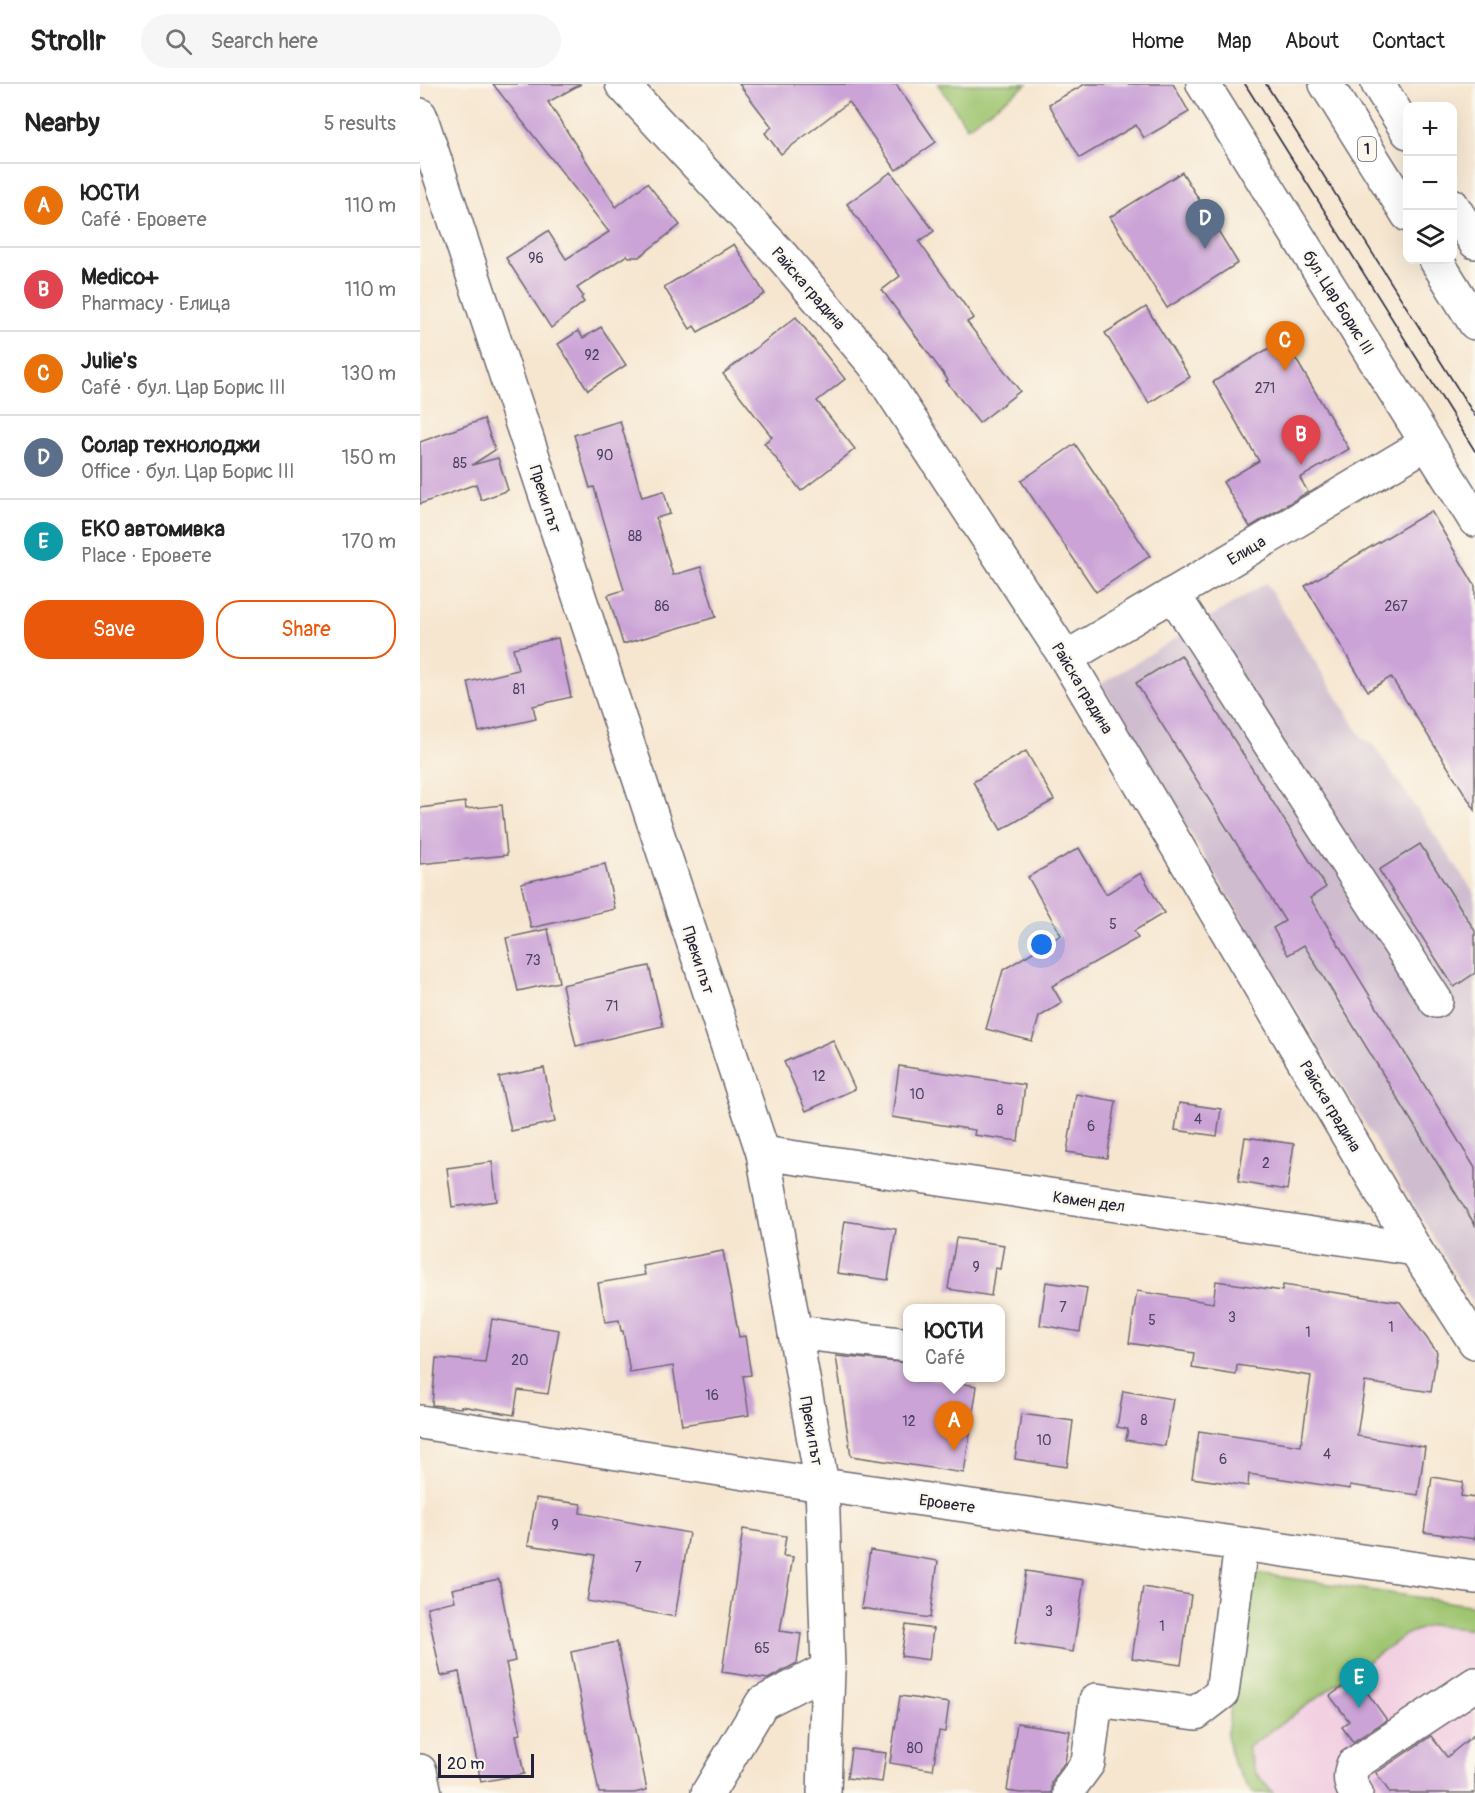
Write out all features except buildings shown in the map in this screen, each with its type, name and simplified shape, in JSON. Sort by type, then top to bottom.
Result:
[{"type":"street","name":"Райска градина","points":[[622,84],[781,255],[874,364],[1066,658],[1415,1249],[1475,1342]]},
{"type":"street","name":"бул. Цар Борис III","points":[[1203,84],[1475,520]]},
{"type":"street","name":"1","points":[[1326,84],[1404,210]]},
{"type":"street","points":[[1378,84],[1403,125]]},
{"type":"street","name":"Преки път","points":[[420,115],[426,157],[763,1153],[822,1485],[828,1669],[824,1793]]},
{"type":"street","points":[[1455,210],[1475,242]]},
{"type":"street","points":[[1438,264],[1475,323]]},
{"type":"street","name":"Елица","points":[[1066,658],[1427,443]]},
{"type":"street","points":[[1173,594],[1436,1001]]},
{"type":"street","name":"Камен дел","points":[[763,1153],[1415,1249]]},
{"type":"street","points":[[795,1332],[903,1344]]},
{"type":"street","name":"Еровете","points":[[420,1422],[822,1485],[1475,1577]]},
{"type":"street","points":[[1070,1793],[1071,1786],[1088,1763],[1096,1701],[1196,1713],[1222,1693],[1241,1545]]},
{"type":"street","points":[[708,1793],[762,1703],[828,1669]]},
{"type":"street","points":[[1356,1793],[1351,1787],[1350,1774],[1353,1765],[1475,1684]]},
{"type":"street","points":[[420,1771],[425,1793]]},
{"type":"shaded area","points":[[1266,583],[1362,737],[1374,746],[1475,894],[1475,1307],[1101,684]]},
{"type":"shaded area","points":[[1430,1625],[1475,1630],[1475,1793],[1273,1793],[1255,1772],[1247,1748],[1405,1635]]},
{"type":"green space","points":[[938,84],[1027,84],[967,127]]},
{"type":"green space","points":[[1249,1572],[1475,1606],[1475,1630],[1430,1625],[1405,1635],[1247,1748],[1255,1772],[1273,1793],[1252,1793],[1233,1763],[1227,1736]]},
{"type":"tram line","points":[[1245,84],[1475,451]]},
{"type":"tram line","points":[[1266,84],[1475,416]]},
{"type":"place","name":"Солар технолоджи","points":[[1205,249]]},
{"type":"place","name":"Julie's","points":[[1285,371]]},
{"type":"place","name":"Medico+","points":[[1301,465]]},
{"type":"place","name":"ЮСТИ","points":[[954,1451]]},
{"type":"place","name":"EKO автомивка","points":[[1359,1708]]}]
